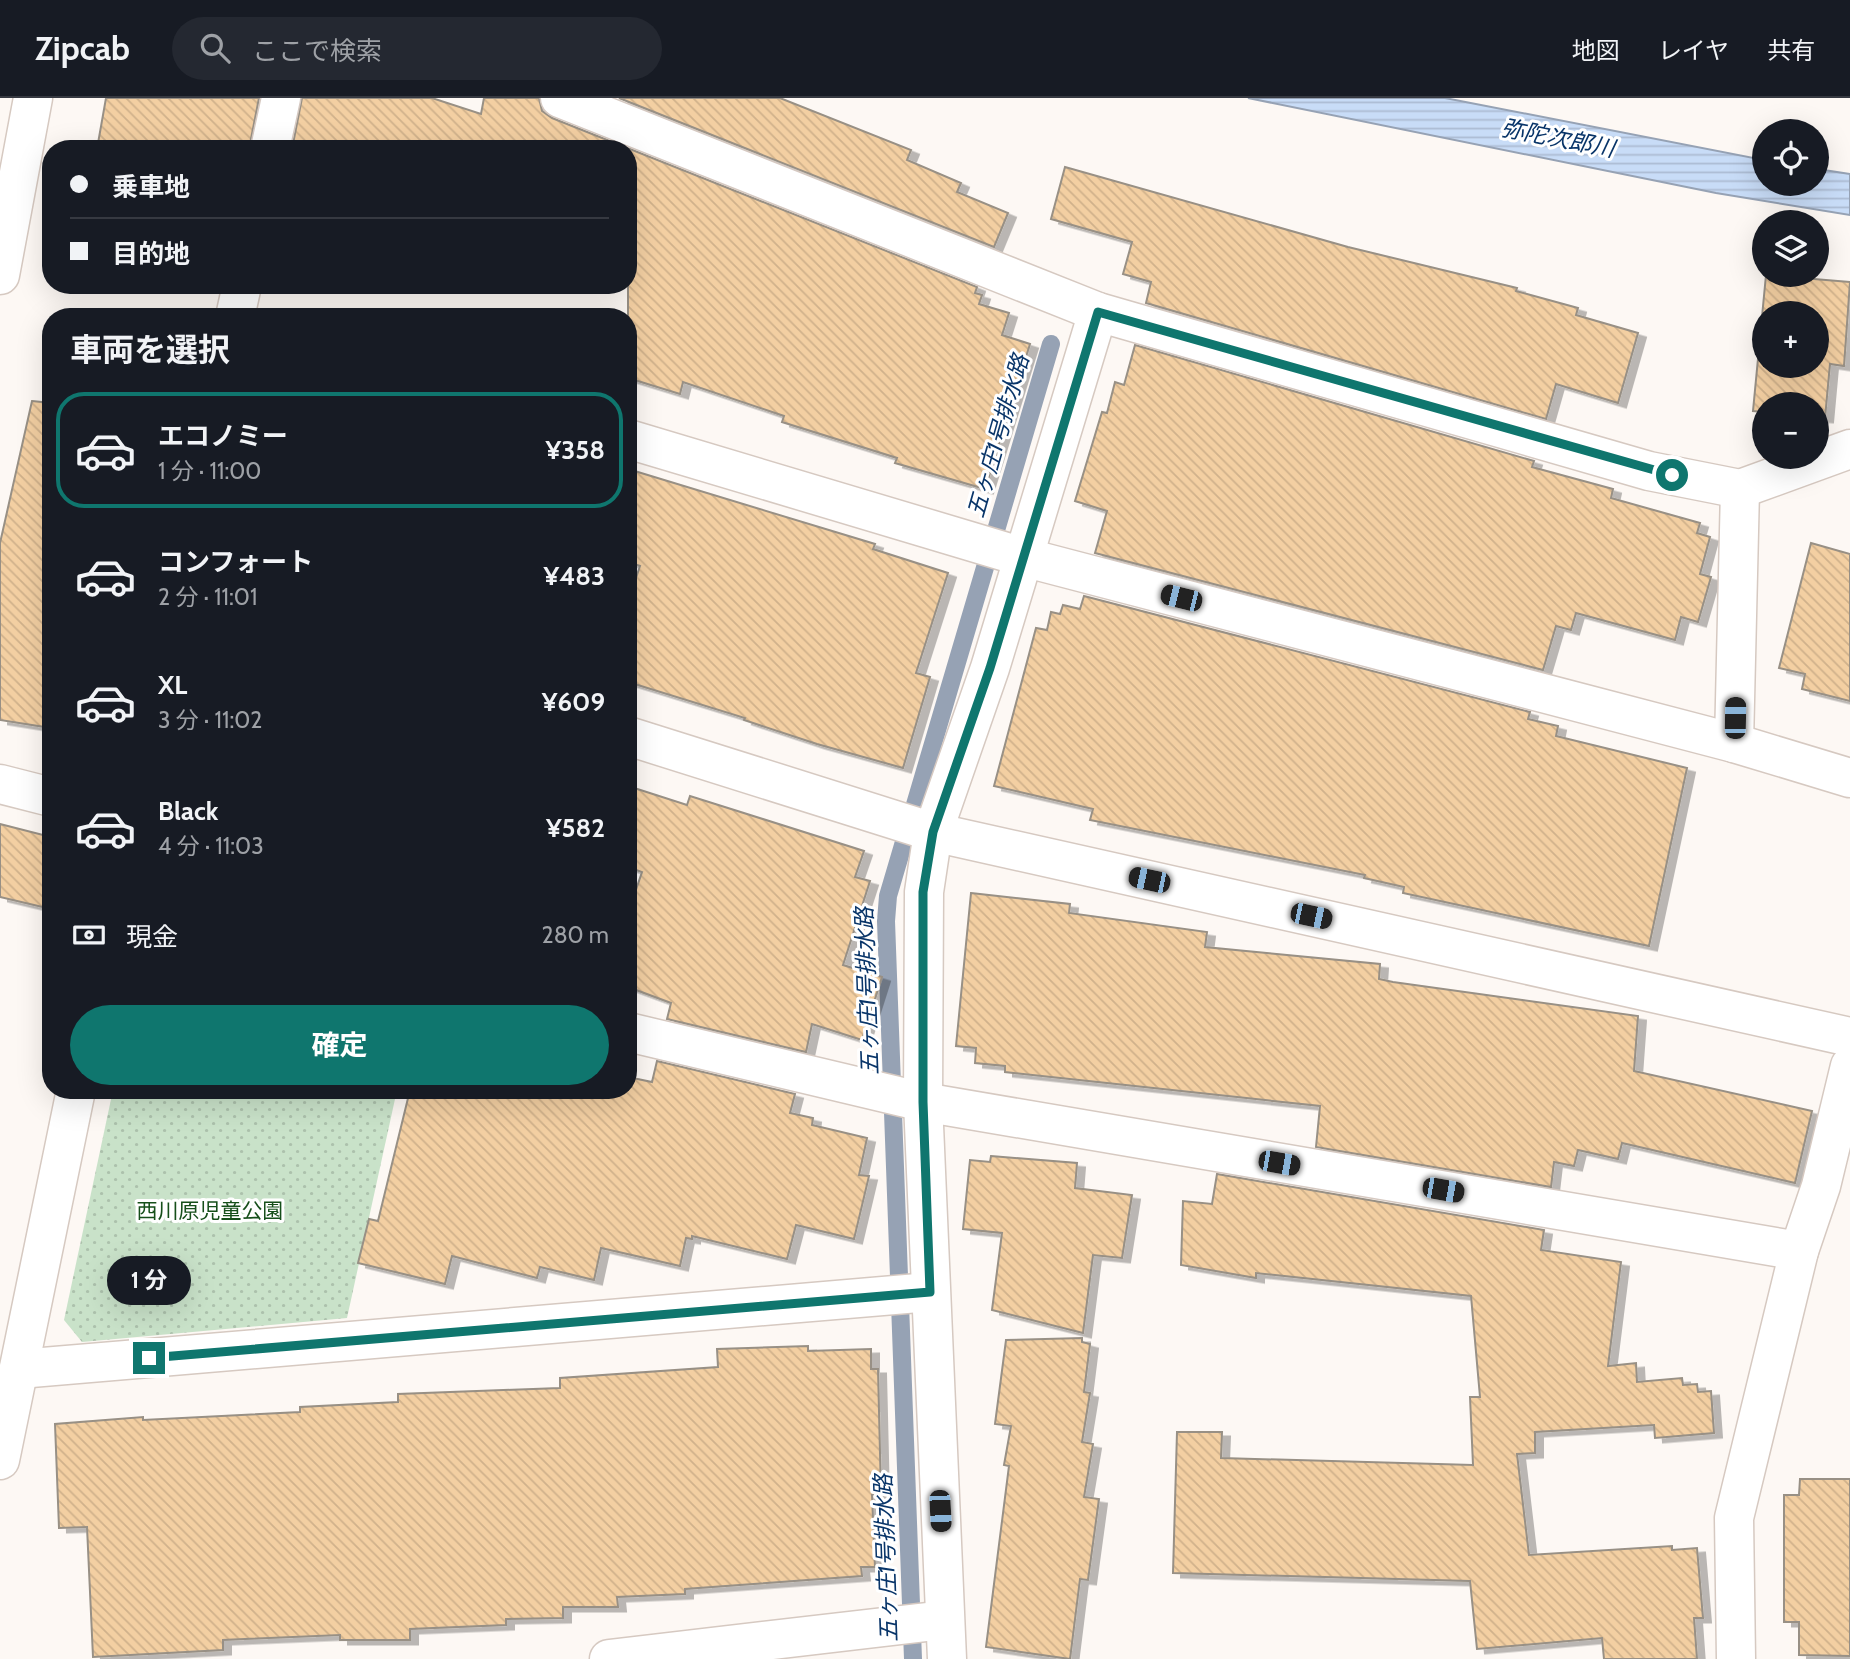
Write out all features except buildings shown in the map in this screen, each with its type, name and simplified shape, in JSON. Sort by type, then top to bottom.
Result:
[{"type":"street","points":[[0,275],[33,98]]},
{"type":"street","points":[[272,140],[281,98]]},
{"type":"street","points":[[560,98],[1098,312],[1649,471],[1740,489],[1850,449]]},
{"type":"street","points":[[947,1659],[922,1623],[901,1096],[923,892],[914,825],[990,668],[1000,550],[1098,312]]},
{"type":"street","points":[[637,442],[1000,550],[1734,743],[1850,778]]},
{"type":"street","points":[[1734,743],[1740,489]]},
{"type":"street","points":[[637,739],[914,825],[1850,1037]]},
{"type":"street","points":[[0,784],[42,795]]},
{"type":"street","points":[[637,1034],[901,1096],[1799,1251]]},
{"type":"street","points":[[1736,1659],[1734,1518],[1799,1251],[1821,1186],[1850,1066]]},
{"type":"street","points":[[0,1460],[74,1099]]},
{"type":"street","points":[[19,1369],[910,1293]]},
{"type":"street","points":[[609,1659],[922,1623]]},
{"type":"green space","name":"西川原児童公園","points":[[111,1099],[395,1099],[347,1318],[82,1342],[64,1320]]},
{"type":"water","name":"弥陀次郎川","points":[[1248,98],[1445,98],[1752,158],[1752,196],[1829,196],[1829,171],[1850,174],[1850,215],[1716,193]]},
{"type":"waterway","name":"五ヶ庄1号排水路","points":[[913,1659],[886,921],[888,896],[1051,344]]},
{"type":"route","points":[[149,1358],[930,1292],[923,1102],[923,892],[933,832],[990,668],[1098,312],[1649,471],[1672,475]]}]
